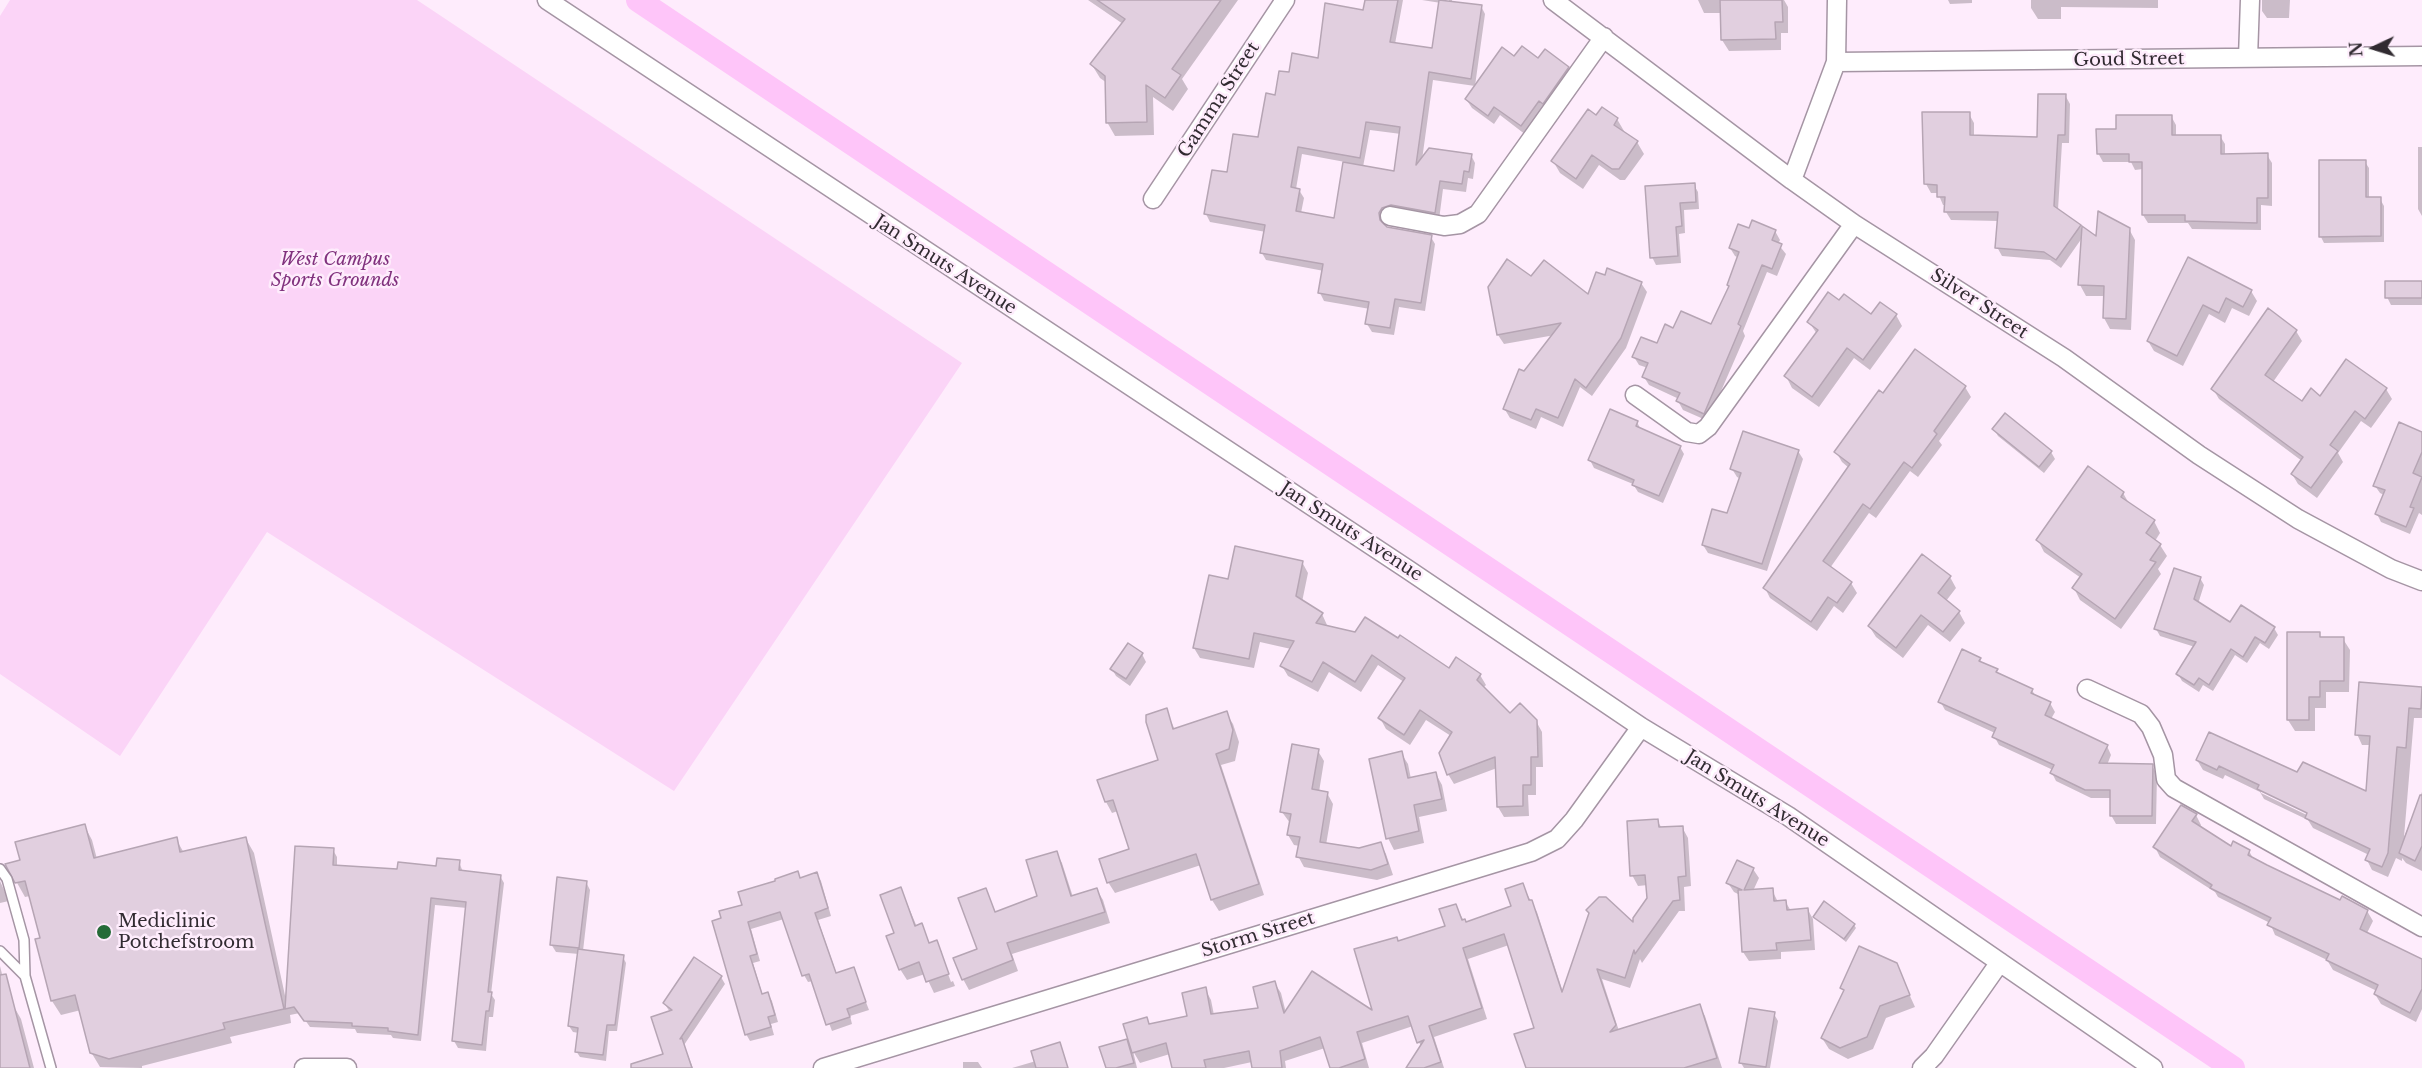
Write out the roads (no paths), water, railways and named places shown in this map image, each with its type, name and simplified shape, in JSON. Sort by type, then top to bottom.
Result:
[{"type":"street","name":"Jan Smuts Avenue","points":[[547,0],[1416,575],[1641,727],[1788,816],[2153,1068]]},
{"type":"street","name":"Gamma Street","points":[[1153,199],[1285,0]]},
{"type":"street","name":"Silver Street","points":[[1553,0],[1854,224],[2064,358],[2199,455],[2298,519],[2391,569],[2422,581]]},
{"type":"street","points":[[1792,180],[1836,63],[1837,0]]},
{"type":"street","points":[[2248,58],[2250,0]]},
{"type":"street","points":[[1389,216],[1443,226],[1460,224],[1478,214],[1604,37]]},
{"type":"street","name":"Goud Street","points":[[1836,63],[2422,56]]},
{"type":"street","points":[[1635,395],[1687,432],[1699,434],[1708,427],[1854,224]]},
{"type":"street","points":[[2087,689],[2141,714],[2151,728],[2163,755],[2166,779],[2174,788],[2422,927]]},
{"type":"street","name":"Storm Street","points":[[823,1068],[1531,852],[1557,839],[1574,820],[1641,727]]},
{"type":"street","points":[[1922,1068],[1934,1056],[2000,962]]},
{"type":"street","points":[[304,1068],[347,1068]]},
{"type":"lane","points":[[0,869],[7,879],[24,940],[25,976],[51,1068]]},
{"type":"lane","points":[[0,951],[25,976]]},
{"type":"waterway","points":[[638,0],[2233,1068]]},
{"type":"place","name":"Mediclinic Potchefstroom","points":[[104,932]]},
{"type":"park label","name":"West Campus Sports Grounds","points":[[335,270]]}]
